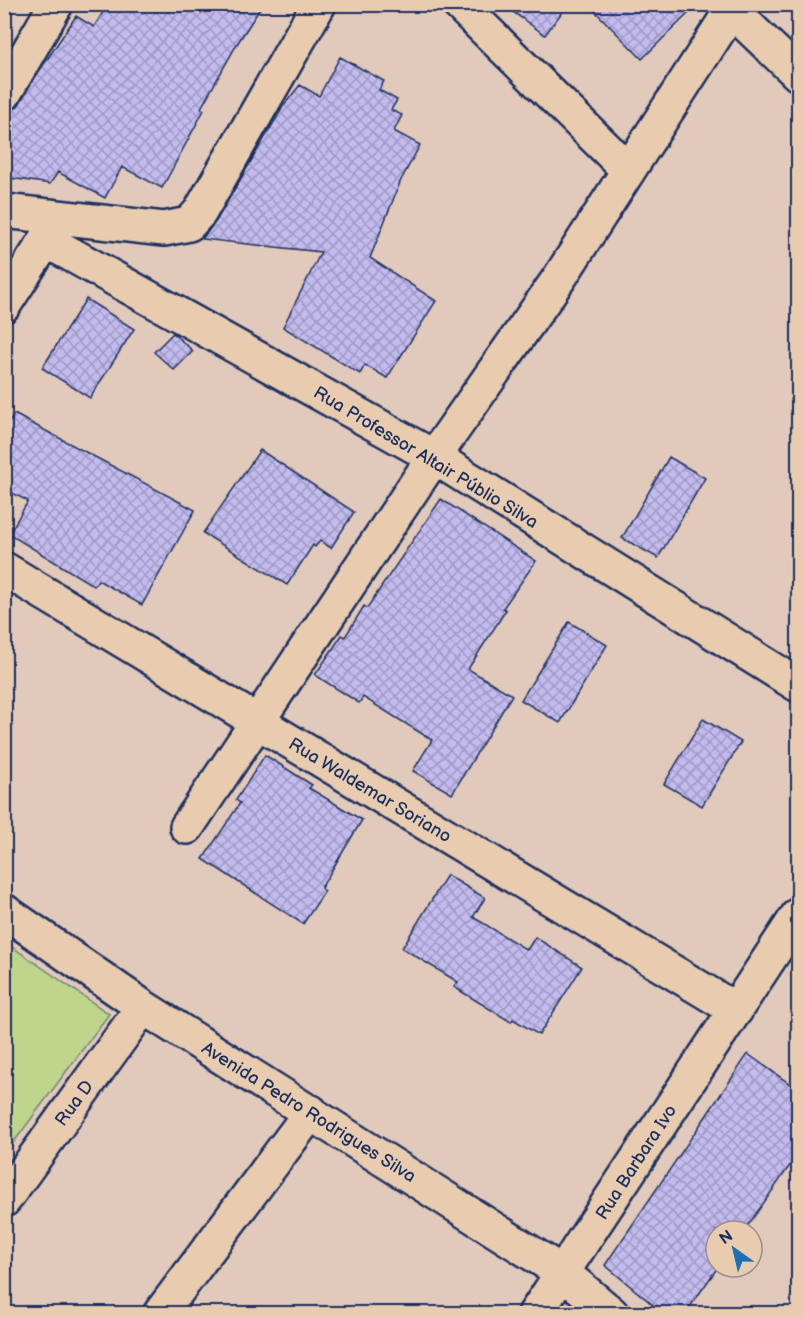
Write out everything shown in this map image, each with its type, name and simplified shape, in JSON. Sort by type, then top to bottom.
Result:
[{"type":"street","points":[[4,94],[56,4]]},
{"type":"street","points":[[4,211],[54,229],[179,228],[197,218],[319,4]]},
{"type":"street","points":[[459,4],[628,170]]},
{"type":"street","points":[[187,827],[434,457],[560,277],[728,8],[798,74]]},
{"type":"street","points":[[4,305],[54,229]]},
{"type":"street","name":"Rua Professor Altair Públio Silva","points":[[54,229],[434,457],[798,685]]},
{"type":"street","name":"Rua Waldemar Soriano","points":[[4,569],[736,1010]]},
{"type":"street","name":"Avenida Pedro Rodrigues Silva","points":[[4,911],[144,1007],[563,1273],[612,1314]]},
{"type":"street","name":"Rua Barbara Ivo","points":[[535,1314],[798,915]]},
{"type":"street","name":"Rua D","points":[[4,1200],[144,1007]]},
{"type":"street","points":[[160,1314],[311,1112]]},
{"type":"green space","points":[[5,942],[109,1014],[5,1154]]},
{"type":"building","points":[[108,4],[263,4],[237,44],[201,108],[204,110],[162,188],[122,167],[105,198],[58,172],[50,184],[4,177],[4,124],[76,16],[94,27]]},
{"type":"building","points":[[502,4],[568,4],[545,35]]},
{"type":"building","points":[[588,4],[698,4],[642,59]]},
{"type":"building","points":[[340,57],[384,81],[379,90],[397,100],[391,110],[402,115],[394,131],[420,145],[401,180],[370,258],[436,301],[387,378],[365,365],[360,374],[283,327],[321,252],[202,239],[216,221],[284,105],[300,85],[319,96]]},
{"type":"building","points":[[86,299],[134,329],[90,398],[42,368]]},
{"type":"building","points":[[173,333],[193,351],[174,370],[154,352]]},
{"type":"building","points":[[14,414],[195,510],[142,605],[98,580],[94,586],[9,534],[28,501],[4,489],[4,432]]},
{"type":"building","points":[[260,450],[354,512],[331,548],[320,541],[315,547],[313,545],[287,585],[203,533]]},
{"type":"building","points":[[669,457],[705,478],[658,558],[622,538]]},
{"type":"building","points":[[441,499],[536,561],[503,608],[506,610],[468,669],[512,695],[452,794],[413,771],[432,740],[363,697],[359,703],[315,675],[342,635],[345,637],[364,606],[367,608]]},
{"type":"building","points":[[569,622],[607,645],[560,723],[521,700]]},
{"type":"building","points":[[703,719],[741,742],[702,806],[664,784]]},
{"type":"building","points":[[265,755],[312,785],[309,788],[362,820],[321,888],[325,891],[303,924],[203,859],[240,803],[236,800]]},
{"type":"building","points":[[447,875],[485,898],[473,917],[527,950],[535,937],[582,967],[539,1035],[513,1019],[511,1022],[454,987],[458,982],[402,948]]},
{"type":"building","points":[[748,1054],[798,1090],[798,1154],[752,1219],[704,1219],[704,1279],[710,1279],[685,1314],[664,1314],[605,1265]]}]
